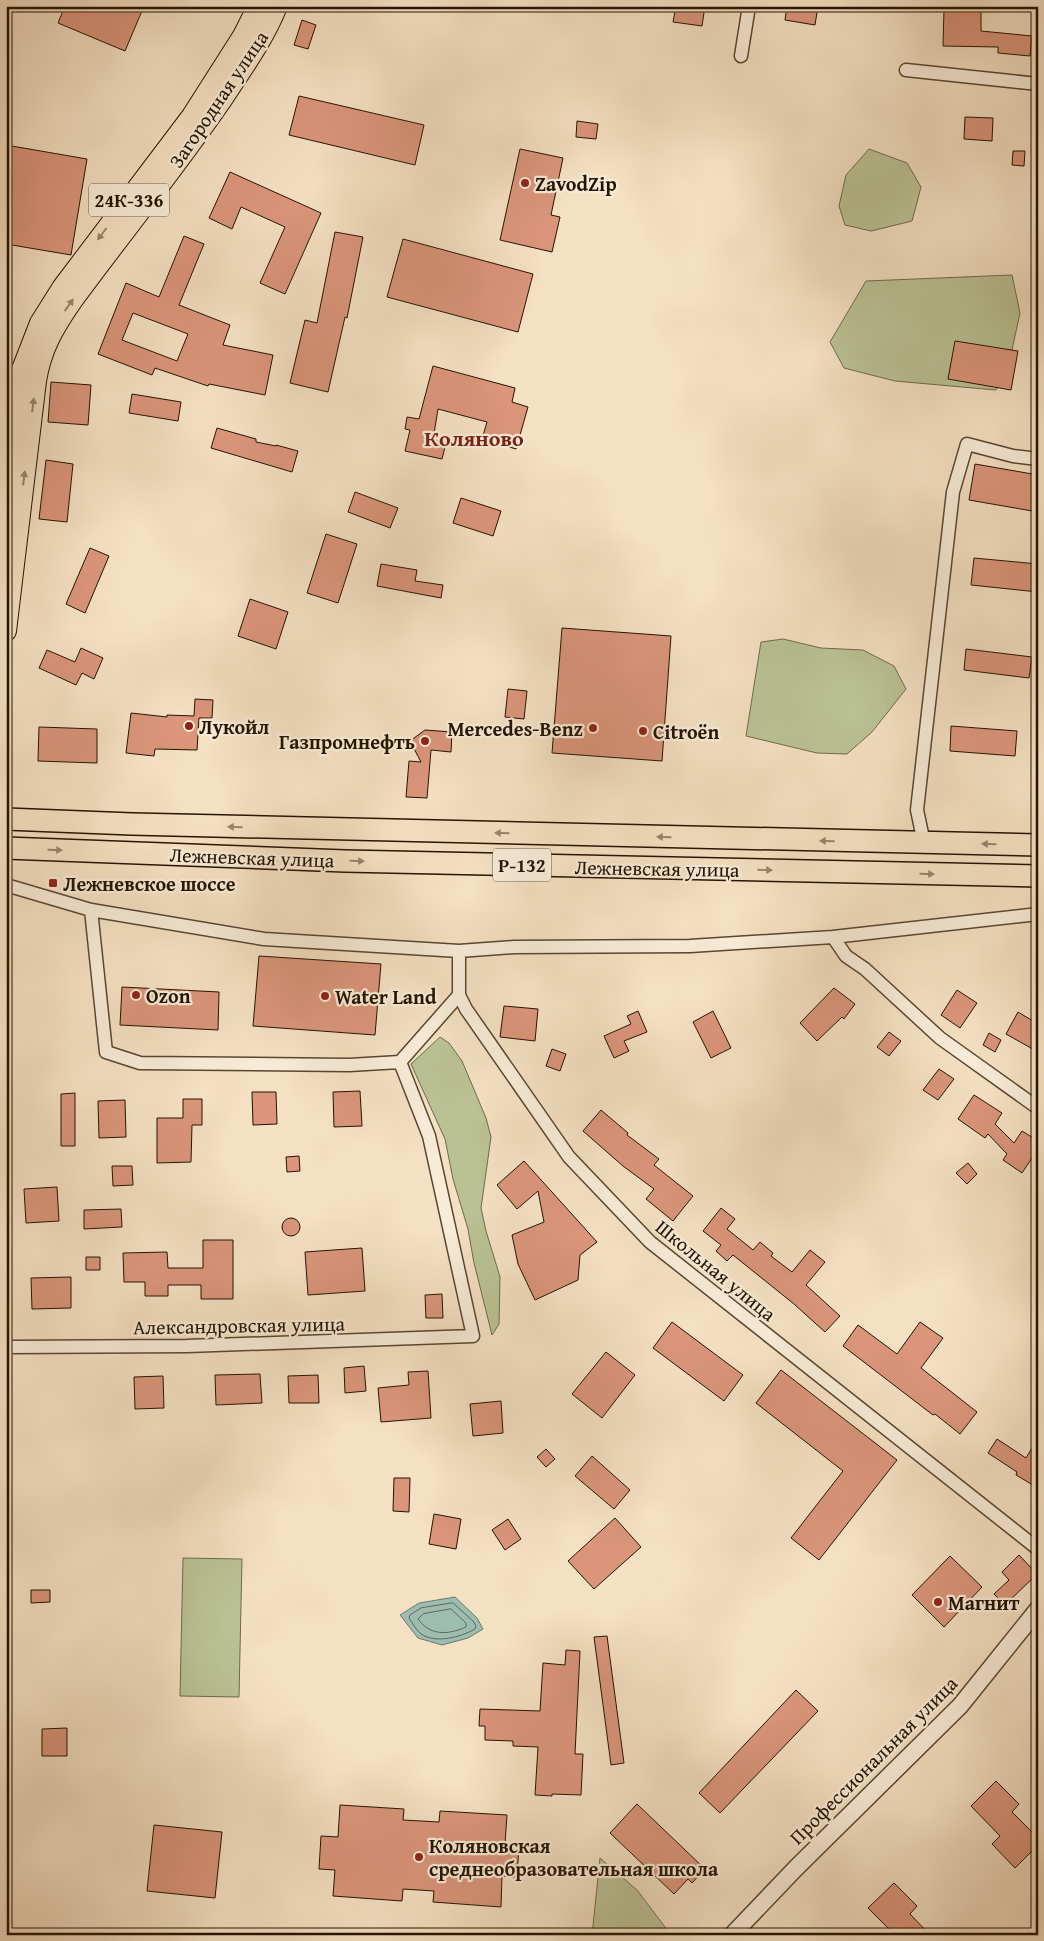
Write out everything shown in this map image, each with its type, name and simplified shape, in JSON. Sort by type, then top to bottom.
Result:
[{"type":"highway","name":"Лежневская улица","points":[[6,820],[1038,845]]},
{"type":"highway","name":"Лежневская улица","points":[[6,848],[345,861],[1038,876]]},
{"type":"main road","name":"Загородная улица","points":[[6,497],[21,372],[40,323],[62,288],[192,116],[239,43],[258,6]]},
{"type":"main road","name":"Загородная улица","points":[[6,631],[36,380],[53,327],[198,135],[240,73],[272,19],[277,6]]},
{"type":"street","points":[[741,56],[749,6]]},
{"type":"street","points":[[906,70],[1038,84]]},
{"type":"street","points":[[924,843],[917,810],[953,492],[967,444],[1013,456],[1038,458]]},
{"type":"street","points":[[6,885],[91,910],[264,939],[459,951],[514,948],[690,946],[833,937],[1038,914]]},
{"type":"street","points":[[91,910],[106,1052],[140,1064],[349,1065],[400,1062],[459,995]]},
{"type":"street","points":[[833,937],[846,956],[865,969],[940,1038],[1038,1108]]},
{"type":"street","name":"Школьная улица","points":[[459,951],[459,995],[466,1009],[569,1157],[650,1242],[1038,1549]]},
{"type":"street","name":"Александровская улица","points":[[6,1347],[187,1346],[473,1336],[429,1136],[400,1062]]},
{"type":"street","name":"Профессиональная улица","points":[[732,1935],[817,1847],[960,1706],[1038,1609]]},
{"type":"green space","points":[[869,149],[907,163],[921,187],[912,221],[871,231],[845,225],[839,206],[846,175]]},
{"type":"green space","points":[[1012,275],[1020,313],[1007,373],[996,390],[895,381],[844,368],[830,342],[866,281]]},
{"type":"green space","points":[[783,639],[821,648],[863,650],[894,666],[906,689],[872,732],[847,754],[817,753],[746,736],[761,642]]},
{"type":"green space","points":[[440,1037],[449,1043],[462,1061],[486,1118],[491,1137],[481,1208],[500,1277],[499,1324],[492,1335],[474,1263],[468,1229],[453,1179],[445,1139],[411,1064]]},
{"type":"green space","points":[[183,1558],[242,1559],[239,1697],[180,1696]]},
{"type":"green space","points":[[600,1858],[637,1890],[671,1935],[592,1935]]},
{"type":"water","points":[[455,1597],[477,1618],[483,1629],[468,1638],[442,1645],[418,1638],[400,1615],[419,1603]]},
{"type":"building","points":[[65,6],[144,6],[125,51],[58,23]]},
{"type":"building","points":[[676,6],[705,6],[702,26],[673,22]]},
{"type":"building","points":[[787,6],[818,6],[815,25],[785,20]]},
{"type":"building","points":[[944,9],[981,10],[981,31],[1032,36],[1030,56],[998,53],[998,47],[943,46]]},
{"type":"building","points":[[302,20],[316,25],[308,49],[294,45]]},
{"type":"building","points":[[299,96],[424,125],[415,165],[289,135]]},
{"type":"building","points":[[965,117],[993,118],[992,141],[964,139]]},
{"type":"building","points":[[577,121],[598,124],[596,139],[576,137]]},
{"type":"building","points":[[6,145],[87,159],[71,255],[6,244]]},
{"type":"building","points":[[520,149],[563,158],[551,215],[560,217],[552,252],[500,240]]},
{"type":"building","points":[[1013,151],[1025,151],[1024,166],[1012,165]]},
{"type":"building","points":[[230,172],[321,213],[285,294],[260,283],[285,227],[241,207],[232,229],[209,218]]},
{"type":"building","points":[[335,232],[363,237],[347,318],[345,317],[328,392],[290,383],[305,320],[317,323]]},
{"type":"building","points":[[184,236],[204,244],[179,305],[230,325],[223,345],[273,355],[265,395],[209,384],[208,386],[155,368],[152,375],[98,354],[126,283],[159,297]],"holes":[[[133,313],[188,334],[177,361],[122,340]]]},
{"type":"building","points":[[403,239],[533,274],[518,332],[387,297]]},
{"type":"building","points":[[955,341],[1018,351],[1011,390],[948,379]]},
{"type":"building","points":[[433,366],[515,388],[512,402],[528,407],[516,449],[482,439],[487,422],[438,409],[433,440],[446,443],[442,459],[405,451],[410,430],[405,429],[407,417],[419,419]]},
{"type":"building","points":[[51,382],[91,385],[88,425],[48,422]]},
{"type":"building","points":[[132,394],[181,402],[178,421],[129,413]]},
{"type":"building","points":[[217,428],[256,439],[256,442],[298,451],[292,472],[211,448]]},
{"type":"building","points":[[46,460],[73,464],[67,522],[39,519]]},
{"type":"building","points":[[975,464],[1038,475],[1038,512],[969,500]]},
{"type":"building","points":[[355,492],[398,508],[390,528],[348,512]]},
{"type":"building","points":[[461,498],[501,511],[493,536],[453,523]]},
{"type":"building","points":[[326,534],[357,544],[338,603],[307,593]]},
{"type":"building","points":[[90,548],[109,556],[85,613],[66,604]]},
{"type":"building","points":[[974,558],[1038,564],[1038,592],[971,585]]},
{"type":"building","points":[[381,564],[417,570],[415,581],[443,585],[441,598],[377,586]]},
{"type":"building","points":[[250,599],[288,612],[276,649],[238,636]]},
{"type":"building","points":[[562,628],[671,636],[662,761],[552,753]]},
{"type":"building","points":[[81,648],[103,658],[94,679],[82,673],[76,685],[39,668],[47,650],[75,662]]},
{"type":"building","points":[[966,649],[1032,657],[1029,678],[964,670]]},
{"type":"building","points":[[508,689],[527,691],[524,719],[505,717]]},
{"type":"building","points":[[195,699],[213,700],[212,718],[199,718],[197,750],[155,749],[154,756],[126,753],[131,713],[167,717],[167,715],[194,716]]},
{"type":"building","points":[[951,726],[1017,731],[1015,756],[950,751]]},
{"type":"building","points":[[39,727],[97,729],[97,763],[38,761]]},
{"type":"building","points":[[425,730],[452,732],[451,752],[431,750],[427,798],[406,797],[409,761],[421,762],[410,741]]},
{"type":"building","name":"Water Land","points":[[259,956],[381,964],[375,1035],[253,1026]]},
{"type":"building","points":[[122,987],[219,992],[218,1030],[120,1025]]},
{"type":"building","points":[[834,988],[855,1004],[844,1019],[842,1017],[817,1041],[800,1023]]},
{"type":"building","points":[[957,990],[977,1003],[960,1028],[941,1015]]},
{"type":"building","points":[[504,1006],[538,1009],[535,1041],[500,1037]]},
{"type":"building","points":[[638,1011],[647,1032],[624,1041],[629,1051],[614,1058],[604,1036],[631,1024],[627,1016]]},
{"type":"building","points":[[713,1011],[731,1048],[711,1058],[693,1022]]},
{"type":"building","points":[[1018,1012],[1038,1024],[1038,1052],[1006,1034]]},
{"type":"building","points":[[889,1032],[901,1041],[889,1056],[877,1047]]},
{"type":"building","points":[[989,1033],[1001,1040],[995,1052],[983,1045]]},
{"type":"building","points":[[552,1049],[566,1054],[560,1071],[546,1066]]},
{"type":"building","points":[[939,1069],[954,1079],[938,1100],[923,1090]]},
{"type":"building","points":[[360,1091],[362,1126],[334,1127],[333,1092]]},
{"type":"building","points":[[252,1092],[276,1092],[277,1124],[253,1125]]},
{"type":"building","points":[[75,1093],[75,1146],[61,1146],[61,1094]]},
{"type":"building","points":[[974,1095],[1002,1113],[995,1124],[1014,1143],[1022,1131],[1038,1141],[1038,1149],[1022,1173],[1003,1160],[1007,1154],[988,1134],[985,1138],[958,1119]]},
{"type":"building","points":[[183,1099],[202,1099],[202,1125],[192,1125],[191,1162],[157,1163],[157,1118],[183,1118]]},
{"type":"building","points":[[125,1100],[126,1137],[99,1138],[98,1101]]},
{"type":"building","points":[[601,1110],[628,1133],[627,1135],[659,1159],[654,1165],[693,1196],[673,1221],[646,1199],[654,1189],[623,1166],[583,1131]]},
{"type":"building","points":[[299,1156],[300,1171],[287,1172],[286,1157]]},
{"type":"building","points":[[524,1161],[597,1242],[580,1255],[578,1280],[535,1300],[518,1264],[512,1235],[544,1222],[538,1191],[517,1209],[497,1185]]},
{"type":"building","points":[[968,1163],[977,1174],[967,1184],[956,1173]]},
{"type":"building","points":[[112,1166],[132,1166],[133,1185],[113,1186]]},
{"type":"building","points":[[57,1187],[59,1221],[26,1223],[24,1189]]},
{"type":"building","points":[[721,1208],[735,1219],[727,1229],[753,1250],[760,1242],[773,1253],[771,1256],[792,1272],[810,1250],[825,1262],[806,1285],[840,1316],[825,1332],[794,1304],[733,1255],[727,1261],[716,1251],[721,1245],[703,1231]]},
{"type":"building","points":[[121,1209],[122,1227],[84,1229],[84,1210]]},
{"type":"building","points":[[291,1218],[297,1221],[300,1227],[297,1233],[291,1236],[285,1233],[282,1227],[285,1221]]},
{"type":"building","points":[[203,1240],[233,1240],[233,1299],[201,1299],[201,1285],[168,1285],[168,1296],[145,1296],[145,1282],[124,1282],[123,1253],[167,1252],[168,1268],[203,1268]]},
{"type":"building","points":[[362,1248],[365,1291],[308,1295],[305,1252]]},
{"type":"building","points":[[86,1257],[100,1257],[100,1270],[86,1270]]},
{"type":"building","points":[[71,1277],[71,1308],[32,1309],[31,1278]]},
{"type":"building","points":[[442,1294],[443,1318],[426,1318],[425,1295]]},
{"type":"building","points":[[672,1322],[743,1375],[724,1401],[653,1348]]},
{"type":"building","points":[[920,1322],[943,1338],[921,1368],[977,1412],[960,1434],[843,1346],[858,1325],[897,1354]]},
{"type":"building","points":[[606,1352],[635,1375],[602,1418],[572,1394]]},
{"type":"building","points":[[364,1366],[366,1391],[345,1393],[344,1368]]},
{"type":"building","points":[[781,1370],[897,1460],[819,1560],[791,1538],[843,1471],[756,1403]]},
{"type":"building","points":[[428,1371],[431,1418],[381,1422],[378,1388],[409,1385],[408,1372]]},
{"type":"building","points":[[260,1374],[262,1403],[216,1405],[215,1375]]},
{"type":"building","points":[[318,1375],[319,1403],[289,1403],[288,1376]]},
{"type":"building","points":[[163,1376],[164,1408],[135,1409],[134,1377]]},
{"type":"building","points":[[501,1401],[503,1433],[473,1436],[470,1404]]},
{"type":"building","points":[[1038,1438],[1038,1488],[1016,1475],[1017,1472],[988,1453],[997,1439],[1026,1458]]},
{"type":"building","points":[[546,1449],[555,1459],[546,1467],[537,1457]]},
{"type":"building","points":[[592,1456],[630,1490],[614,1509],[575,1476]]},
{"type":"building","points":[[394,1478],[410,1478],[409,1512],[393,1511]]},
{"type":"building","points":[[434,1514],[461,1519],[456,1549],[429,1544]]},
{"type":"building","points":[[615,1518],[641,1547],[594,1589],[568,1561]]},
{"type":"building","points":[[508,1519],[521,1539],[505,1550],[492,1530]]},
{"type":"building","points":[[1019,1555],[1037,1574],[1005,1605],[994,1594],[1009,1580],[1002,1572]]},
{"type":"building","points":[[950,1556],[982,1587],[944,1627],[912,1595]]},
{"type":"building","points":[[31,1590],[50,1590],[50,1602],[31,1603]]},
{"type":"building","points":[[607,1636],[624,1763],[611,1765],[594,1637]]},
{"type":"building","points":[[566,1650],[580,1651],[575,1754],[583,1754],[581,1795],[535,1795],[538,1747],[513,1746],[513,1741],[485,1740],[485,1726],[479,1726],[480,1709],[540,1711],[543,1663],[565,1665]]},
{"type":"building","points":[[796,1690],[818,1711],[720,1813],[699,1793]]},
{"type":"building","points":[[67,1728],[67,1756],[42,1756],[42,1729]]},
{"type":"building","points":[[996,1781],[1019,1804],[1012,1812],[1038,1838],[1038,1845],[1015,1868],[992,1844],[1000,1836],[971,1806]]},
{"type":"building","points":[[637,1804],[705,1869],[692,1883],[688,1879],[674,1894],[610,1833]]},
{"type":"building","name":"Коляновская среднеобразовательная школа","points":[[340,1805],[404,1809],[403,1820],[439,1822],[440,1811],[507,1815],[505,1844],[519,1845],[517,1877],[502,1876],[501,1907],[433,1902],[434,1891],[403,1889],[402,1901],[333,1896],[335,1870],[319,1869],[321,1836],[338,1837]]},
{"type":"building","points":[[154,1825],[222,1832],[215,1898],[147,1891]]},
{"type":"building","points":[[894,1883],[917,1906],[910,1914],[930,1935],[895,1935],[868,1908]]},
{"type":"place","name":"ZavodZip","points":[[525,183]]},
{"type":"place","name":"Лукойл","points":[[189,726]]},
{"type":"place","name":"Mercedes-Benz","points":[[593,728]]},
{"type":"place","name":"Citroën","points":[[643,731]]},
{"type":"place","name":"Газпромнефть","points":[[425,741]]},
{"type":"place","name":"Лежневское шоссе","points":[[53,883]]},
{"type":"place","name":"Ozon","points":[[136,995]]},
{"type":"place","name":"Water Land","points":[[325,996]]},
{"type":"place","name":"Магнит","points":[[938,1602]]},
{"type":"place","name":"Коляновская среднеобразовательная школа","points":[[419,1857]]},
{"type":"district","name":"Коляново","points":[[474,438]]}]
